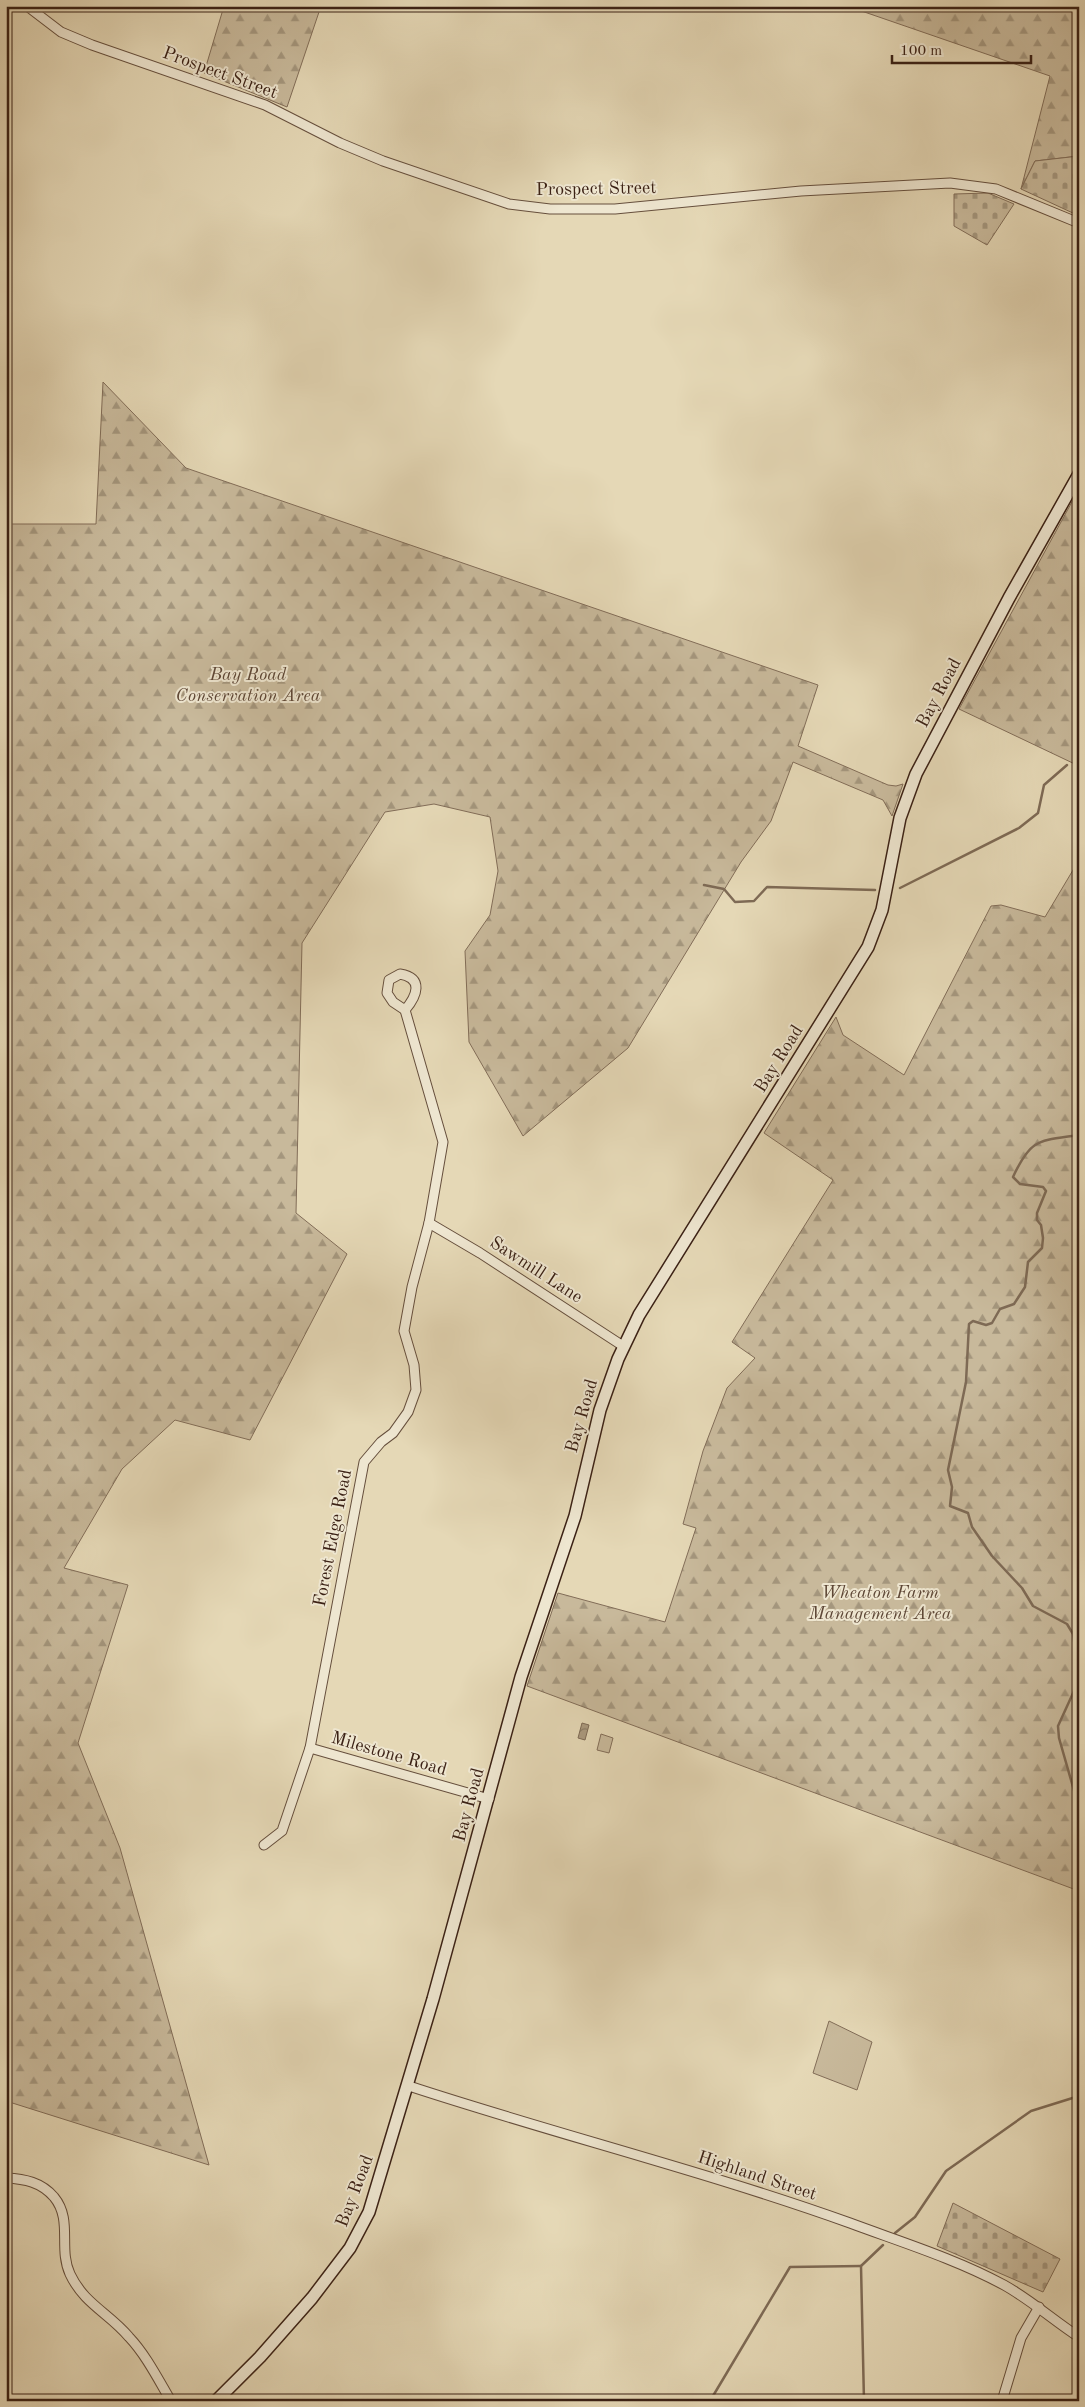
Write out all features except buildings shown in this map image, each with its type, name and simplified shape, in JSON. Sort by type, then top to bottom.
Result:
[{"type":"main road","name":"Bay Road","points":[[216,2401],[288,2327],[324,2284],[350,2248],[373,2201],[408,2086],[489,1799],[521,1677],[575,1516],[600,1410],[624,1346],[639,1315],[868,947],[882,910],[900,818],[916,774],[1009,598],[1079,474]]},
{"type":"street","name":"Prospect Street","points":[[27,6],[61,32],[92,45],[265,105],[340,143],[383,162],[509,204],[550,209],[615,209],[801,191],[950,183],[971,184],[996,189],[1079,223]]},
{"type":"street","name":"Forest Edge Road","points":[[264,1845],[282,1831],[310,1748],[364,1462],[381,1442],[393,1433],[408,1412],[416,1390],[414,1365],[404,1331],[412,1287],[429,1223],[443,1142],[405,1010]]},
{"type":"street","name":"Sawmill Lane","points":[[429,1223],[488,1258],[624,1346]]},
{"type":"street","name":"Milestone Road","points":[[310,1748],[489,1799]]},
{"type":"street","name":"Highland Street","points":[[408,2086],[522,2122],[711,2176],[811,2209],[893,2239],[989,2277],[1038,2307],[1079,2337]]},
{"type":"street","points":[[6,2178],[35,2183],[46,2189],[55,2198],[64,2215],[65,2258],[72,2277],[90,2304],[118,2325],[134,2342],[171,2401]]},
{"type":"street","points":[[1002,2401],[1021,2338],[1038,2307]]},
{"type":"green space","points":[[224,6],[321,6],[287,107],[204,73]]},
{"type":"green space","points":[[847,6],[1079,6],[1079,156],[1035,161],[1021,189],[1050,76]]},
{"type":"green space","points":[[1079,156],[1079,199],[1075,214],[1021,189],[1035,161]]},
{"type":"green space","points":[[988,193],[1014,204],[987,245],[954,226],[954,194]]},
{"type":"green space","name":"Bay Road Conservation Area","points":[[103,382],[186,468],[818,685],[798,746],[888,785],[896,786],[903,784],[892,816],[883,800],[793,762],[771,821],[741,862],[628,1048],[523,1136],[469,1042],[465,951],[490,915],[498,871],[490,817],[434,804],[385,812],[302,943],[296,1213],[347,1254],[250,1440],[175,1420],[122,1469],[64,1568],[128,1585],[78,1743],[120,1848],[209,2165],[6,2101],[6,524],[96,524]]},
{"type":"green space","points":[[1079,489],[1079,766],[959,709]]},
{"type":"green space","name":"Wheaton Farm Management Area","points":[[1079,860],[1079,1891],[527,1686],[558,1593],[665,1622],[696,1528],[683,1524],[703,1451],[727,1388],[755,1358],[732,1342],[833,1180],[764,1133],[836,1017],[843,1035],[904,1075],[991,906],[1001,905],[1045,917]]},
{"type":"green space","points":[[601,1734],[613,1738],[609,1753],[597,1750]]},
{"type":"green space","points":[[829,2021],[872,2042],[857,2090],[813,2073]]},
{"type":"green space","points":[[953,2203],[1060,2259],[1043,2292],[937,2246]]},
{"type":"water","points":[[582,1723],[589,1725],[585,1740],[578,1738]]},
{"type":"waterway","points":[[900,888],[1019,828],[1038,813],[1044,785],[1067,765]]},
{"type":"waterway","points":[[704,885],[724,889],[735,902],[754,901],[767,887],[875,890]]},
{"type":"waterway","points":[[1079,1135],[1037,1144],[1025,1155],[1013,1177],[1020,1184],[1043,1187],[1046,1191],[1037,1213],[1037,1220],[1041,1225],[1043,1238],[1042,1248],[1028,1262],[1025,1287],[1014,1304],[1000,1309],[992,1323],[986,1325],[973,1321],[969,1324],[966,1382],[948,1470],[952,1487],[950,1506],[968,1513],[972,1527],[992,1556],[1022,1588],[1033,1606],[1067,1624],[1073,1634],[1077,1661],[1074,1691],[1058,1726],[1059,1738],[1079,1808]]},
{"type":"waterway","points":[[895,2233],[915,2217],[946,2171],[1031,2111],[1079,2096]]},
{"type":"waterway","points":[[864,2401],[861,2266],[883,2245]]},
{"type":"waterway","points":[[710,2401],[790,2267],[861,2266]]}]
